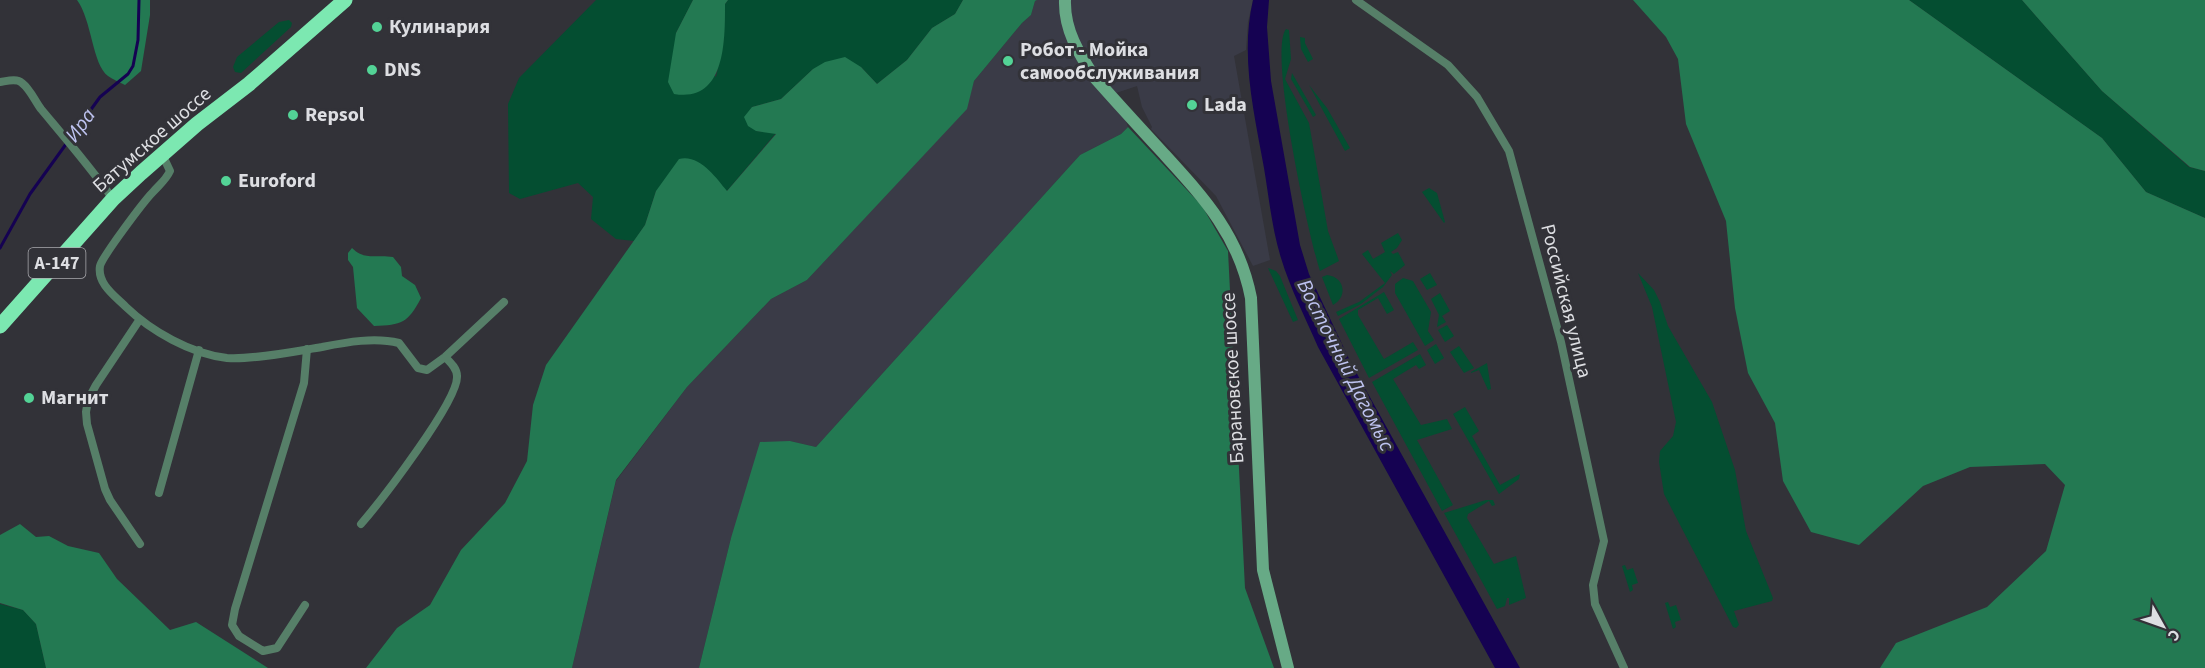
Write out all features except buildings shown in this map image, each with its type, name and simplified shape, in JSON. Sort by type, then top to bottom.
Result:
[{"type":"highway","name":"Батумское шоссе","points":[[0,326],[113,199],[162,154],[249,84],[345,0]]},
{"type":"main road","name":"Барановское шоссе","points":[[1065,0],[1070,34],[1085,64],[1095,78],[1203,197],[1236,248],[1246,273],[1251,298],[1263,570],[1288,668]]},
{"type":"street","name":"Российская улица","points":[[1356,0],[1448,65],[1477,97],[1509,151],[1561,342],[1604,541],[1593,585],[1595,604],[1598,615],[1624,668]]},
{"type":"street","name":"Батумское шоссе","points":[[0,82],[18,80],[24,84],[38,105],[72,143],[83,162],[113,199]]},
{"type":"street","points":[[162,154],[170,171],[167,177],[151,193],[100,265],[102,282],[140,319],[162,336],[227,358],[271,355],[386,340],[399,342],[421,370],[427,370],[445,357],[504,302]]},
{"type":"street","points":[[140,319],[96,385],[88,400],[86,411],[87,424],[105,489],[140,544]]},
{"type":"street","points":[[305,605],[277,648],[263,651],[239,636],[232,625],[304,383],[307,349]]},
{"type":"street","points":[[159,493],[199,350]]},
{"type":"street","points":[[362,524],[386,495],[427,435],[453,391],[458,377],[455,368],[445,357]]},
{"type":"shaded area","points":[[1037,0],[1253,0],[1248,22],[1246,50],[1234,56],[1270,260],[1253,266],[1216,196],[1151,129],[1137,86],[1116,93],[1128,127],[1121,134],[1080,155],[816,447],[790,441],[731,538],[699,668],[572,668],[616,481],[687,387],[771,299],[807,280],[966,109],[974,81],[1031,15]]},
{"type":"green space","points":[[77,0],[150,0],[150,15],[141,71],[125,85],[110,77],[103,70],[95,52],[86,19]]},
{"type":"green space","points":[[596,0],[693,0],[676,33],[716,77],[723,44],[725,4],[728,0],[963,0],[955,14],[932,28],[907,60],[877,84],[861,67],[813,69],[781,99],[752,107],[756,131],[776,133],[726,192],[656,191],[645,225],[634,241],[616,239],[591,219],[593,197],[578,183],[520,199],[509,193],[508,104],[519,78]]},
{"type":"green space","points":[[693,0],[728,0],[725,4],[723,51],[713,79],[704,89],[691,94],[674,94],[668,82],[676,33]]},
{"type":"green space","points":[[963,0],[1037,0],[1031,15],[974,81],[967,109],[807,280],[771,299],[687,387],[616,480],[572,668],[366,668],[397,628],[430,605],[461,550],[505,503],[527,461],[533,405],[546,365],[645,225],[656,191],[679,159],[694,160],[707,168],[727,191],[776,134],[756,131],[748,126],[744,117],[752,107],[781,99],[813,69],[825,62],[845,57],[861,67],[877,84],[907,60],[932,28],[955,14]]},
{"type":"green space","points":[[1633,0],[1909,0],[2102,138],[2146,192],[2205,218],[2205,668],[1880,668],[1896,643],[1987,607],[2046,551],[2065,485],[2045,464],[1970,467],[1923,486],[1859,545],[1811,532],[1783,481],[1775,423],[1748,373],[1735,308],[1726,221],[1686,124],[1678,59],[1666,37]]},
{"type":"green space","points":[[1909,0],[2022,0],[2102,91],[2189,167],[2205,171],[2205,218],[2146,192],[2102,138]]},
{"type":"green space","points":[[2022,0],[2205,0],[2205,171],[2190,167],[2102,91]]},
{"type":"green space","points":[[289,20],[292,23],[291,27],[241,73],[235,72],[233,67],[237,57],[279,22]]},
{"type":"green space","points":[[1286,29],[1289,30],[1291,59],[1285,79],[1309,123],[1328,231],[1339,261],[1320,271],[1300,186],[1286,107],[1282,45]]},
{"type":"green space","points":[[1300,37],[1305,38],[1313,59],[1308,62],[1301,49]]},
{"type":"green space","points":[[1292,73],[1316,115],[1313,117],[1291,79]]},
{"type":"green space","points":[[1309,85],[1327,108],[1350,148],[1345,151]]},
{"type":"green space","points":[[1128,127],[1202,206],[1228,251],[1245,588],[1274,668],[699,668],[731,538],[760,442],[790,441],[816,447],[1080,155],[1121,134]]},
{"type":"green space","points":[[1429,188],[1437,193],[1444,223],[1422,192]]},
{"type":"green space","points":[[1398,233],[1402,240],[1391,252],[1393,254],[1398,252],[1405,265],[1394,274],[1390,271],[1392,275],[1383,287],[1361,304],[1338,316],[1336,312],[1359,302],[1385,283],[1362,254],[1368,250],[1373,259],[1385,252],[1381,243]]},
{"type":"green space","points":[[352,248],[366,256],[393,257],[401,267],[402,276],[415,285],[421,298],[408,318],[391,325],[374,326],[357,308],[353,267],[348,260],[348,253]]},
{"type":"green space","points":[[1268,268],[1276,271],[1280,276],[1298,320],[1293,322]]},
{"type":"green space","points":[[1430,273],[1437,285],[1427,290],[1420,279]]},
{"type":"green space","points":[[1638,273],[1654,290],[1668,326],[1712,402],[1735,470],[1746,531],[1773,598],[1772,601],[1734,611],[1739,625],[1736,628],[1733,627],[1664,494],[1659,462],[1660,451],[1673,436],[1676,422],[1652,307]]},
{"type":"green space","points":[[1327,275],[1338,279],[1342,288],[1341,297],[1333,305],[1322,277]]},
{"type":"green space","points":[[1403,278],[1413,281],[1431,312],[1428,331],[1434,340],[1425,346],[1395,293],[1395,284]]},
{"type":"green space","points":[[1384,292],[1394,310],[1387,314],[1378,298],[1358,310],[1358,315],[1384,359],[1413,342],[1418,350],[1369,378],[1339,319]]},
{"type":"green space","points":[[1440,293],[1450,311],[1442,316],[1446,322],[1437,327],[1439,315],[1431,299]]},
{"type":"green space","points":[[1447,325],[1454,336],[1445,342],[1438,330]]},
{"type":"green space","points":[[1436,344],[1444,358],[1435,364],[1427,350]]},
{"type":"green space","points":[[1459,346],[1474,368],[1464,373],[1450,352]]},
{"type":"green space","points":[[1420,354],[1426,365],[1419,369],[1416,365],[1393,379],[1421,425],[1447,419],[1452,429],[1417,440],[1453,505],[1442,511],[1372,382]]},
{"type":"green space","points":[[1487,363],[1491,389],[1488,390],[1479,370],[1471,373]]},
{"type":"green space","points":[[1465,407],[1479,431],[1472,436],[1500,485],[1520,474],[1519,479],[1499,494],[1453,414]]},
{"type":"green space","points":[[1486,500],[1493,500],[1495,505],[1492,506],[1489,501],[1468,514],[1467,518],[1494,564],[1516,556],[1526,598],[1509,605],[1509,598],[1507,598],[1505,606],[1497,609],[1444,513]]},
{"type":"green space","points":[[20,524],[36,537],[49,536],[68,546],[99,553],[117,579],[170,630],[196,622],[268,668],[46,668],[36,624],[23,610],[0,603],[0,535]]},
{"type":"green space","points":[[1625,565],[1627,570],[1633,568],[1638,583],[1632,585],[1633,590],[1630,592],[1622,566]]},
{"type":"green space","points":[[1668,602],[1670,607],[1676,605],[1681,620],[1675,622],[1676,627],[1673,629],[1665,603]]},
{"type":"green space","points":[[0,604],[23,610],[36,624],[46,668],[0,668]]},
{"type":"water","name":"Восточный Дагомыс","points":[[1253,0],[1269,0],[1267,27],[1271,81],[1300,245],[1309,274],[1351,363],[1520,668],[1495,668],[1318,347],[1289,280],[1273,225],[1250,84],[1248,42]]},
{"type":"waterway","name":"Ира","points":[[0,248],[30,194],[100,97],[128,74],[133,66],[138,40],[139,0]]},
{"type":"place","name":"Кулинария","points":[[377,27]]},
{"type":"place","name":"Робот - Мойка самообслуживания","points":[[1008,61]]},
{"type":"place","name":"DNS","points":[[372,70]]},
{"type":"place","name":"Lada","points":[[1192,105]]},
{"type":"place","name":"Repsol","points":[[293,115]]},
{"type":"place","name":"Euroford","points":[[226,181]]},
{"type":"place","name":"Магнит","points":[[29,398]]}]
